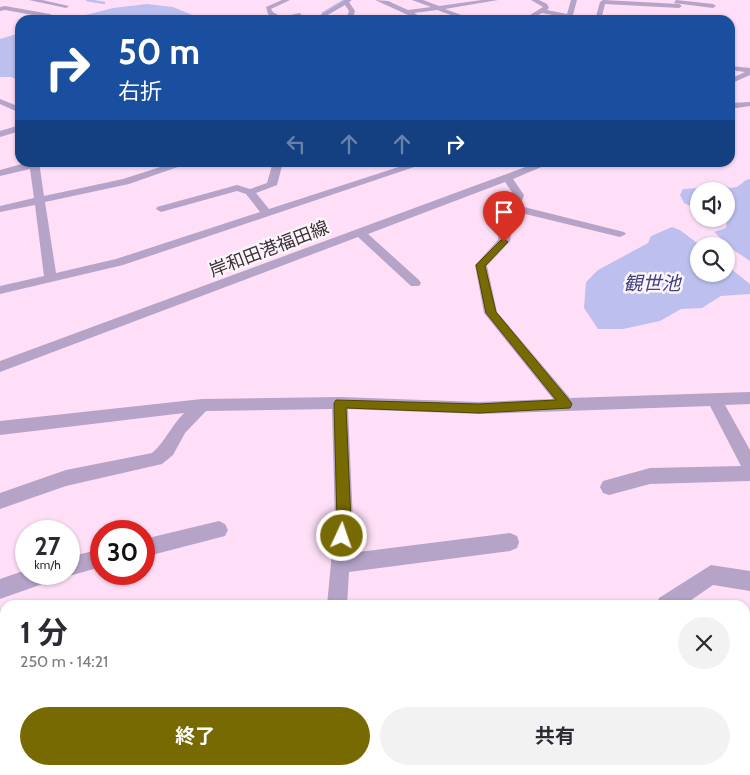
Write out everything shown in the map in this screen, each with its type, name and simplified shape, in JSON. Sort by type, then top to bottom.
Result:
[{"type":"street","points":[[25,2],[33,0],[66,6]]},
{"type":"street","points":[[273,15],[268,8],[287,0]]},
{"type":"street","points":[[378,0],[414,15]]},
{"type":"street","points":[[415,0],[429,2],[447,14],[452,15]]},
{"type":"street","points":[[408,12],[464,1],[495,0]]},
{"type":"street","points":[[534,0],[545,5],[546,8],[535,15]]},
{"type":"street","points":[[569,15],[574,0]]},
{"type":"street","points":[[599,15],[603,2],[678,5],[712,4],[691,0]]},
{"type":"street","points":[[292,15],[298,13],[324,14],[347,1],[352,11],[351,15]]},
{"type":"street","points":[[464,1],[475,7]]},
{"type":"street","points":[[0,9],[5,8],[43,15]]},
{"type":"street","points":[[543,11],[564,15]]},
{"type":"street","points":[[0,15],[8,17]]},
{"type":"street","points":[[735,67],[750,71]]},
{"type":"street","points":[[735,79],[750,71]]},
{"type":"street","points":[[0,101],[15,108]]},
{"type":"street","points":[[735,106],[750,104]]},
{"type":"street","points":[[735,106],[750,110]]},
{"type":"street","points":[[0,134],[15,130]]},
{"type":"street","points":[[0,173],[23,167]]},
{"type":"street","points":[[35,167],[51,279]]},
{"type":"street","points":[[0,209],[125,182],[172,167]]},
{"type":"street","points":[[161,209],[237,188],[250,192],[272,185],[277,167]]},
{"type":"street","points":[[0,290],[119,262],[410,167]]},
{"type":"street","name":"岸和田港福田線","points":[[0,368],[537,167]]},
{"type":"street","points":[[507,178],[519,195],[506,226],[504,242],[481,265],[491,313],[566,404]]},
{"type":"street","points":[[250,192],[267,214]]},
{"type":"street","points":[[514,208],[620,234]]},
{"type":"street","points":[[360,233],[411,280],[421,271]]},
{"type":"street","points":[[0,428],[202,405],[340,403],[479,408],[750,398]]},
{"type":"street","points":[[714,399],[750,466]]},
{"type":"street","points":[[337,600],[344,522],[340,403]]},
{"type":"street","points":[[0,501],[66,478],[156,459],[167,450],[179,428],[202,405]]},
{"type":"street","points":[[609,487],[650,476],[750,473]]},
{"type":"street","points":[[155,545],[219,530]]},
{"type":"street","points":[[339,564],[510,542]]},
{"type":"street","points":[[674,600],[711,575],[750,581]]},
{"type":"street","points":[[0,589],[15,584]]},
{"type":"water","points":[[147,4],[173,7],[192,15],[86,15],[113,8]]},
{"type":"water","points":[[15,34],[15,79],[0,77],[0,39]]},
{"type":"water","points":[[750,179],[750,261],[735,251],[735,237],[720,237],[714,232],[726,227],[735,227],[735,187]]},
{"type":"water","points":[[683,189],[690,189],[690,206],[684,203],[680,195]]},
{"type":"water","name":"観世池","points":[[672,227],[690,238],[690,282],[735,282],[735,272],[750,284],[750,294],[721,296],[702,308],[681,309],[660,321],[623,329],[598,329],[584,308],[586,282],[598,270],[648,243],[651,236]]},
{"type":"waterway","points":[[87,0],[104,3]]},
{"type":"waterway","points":[[323,13],[345,0]]},
{"type":"route","points":[[342,536],[344,522],[340,403],[479,408],[566,404],[491,313],[481,265],[504,242]]}]
